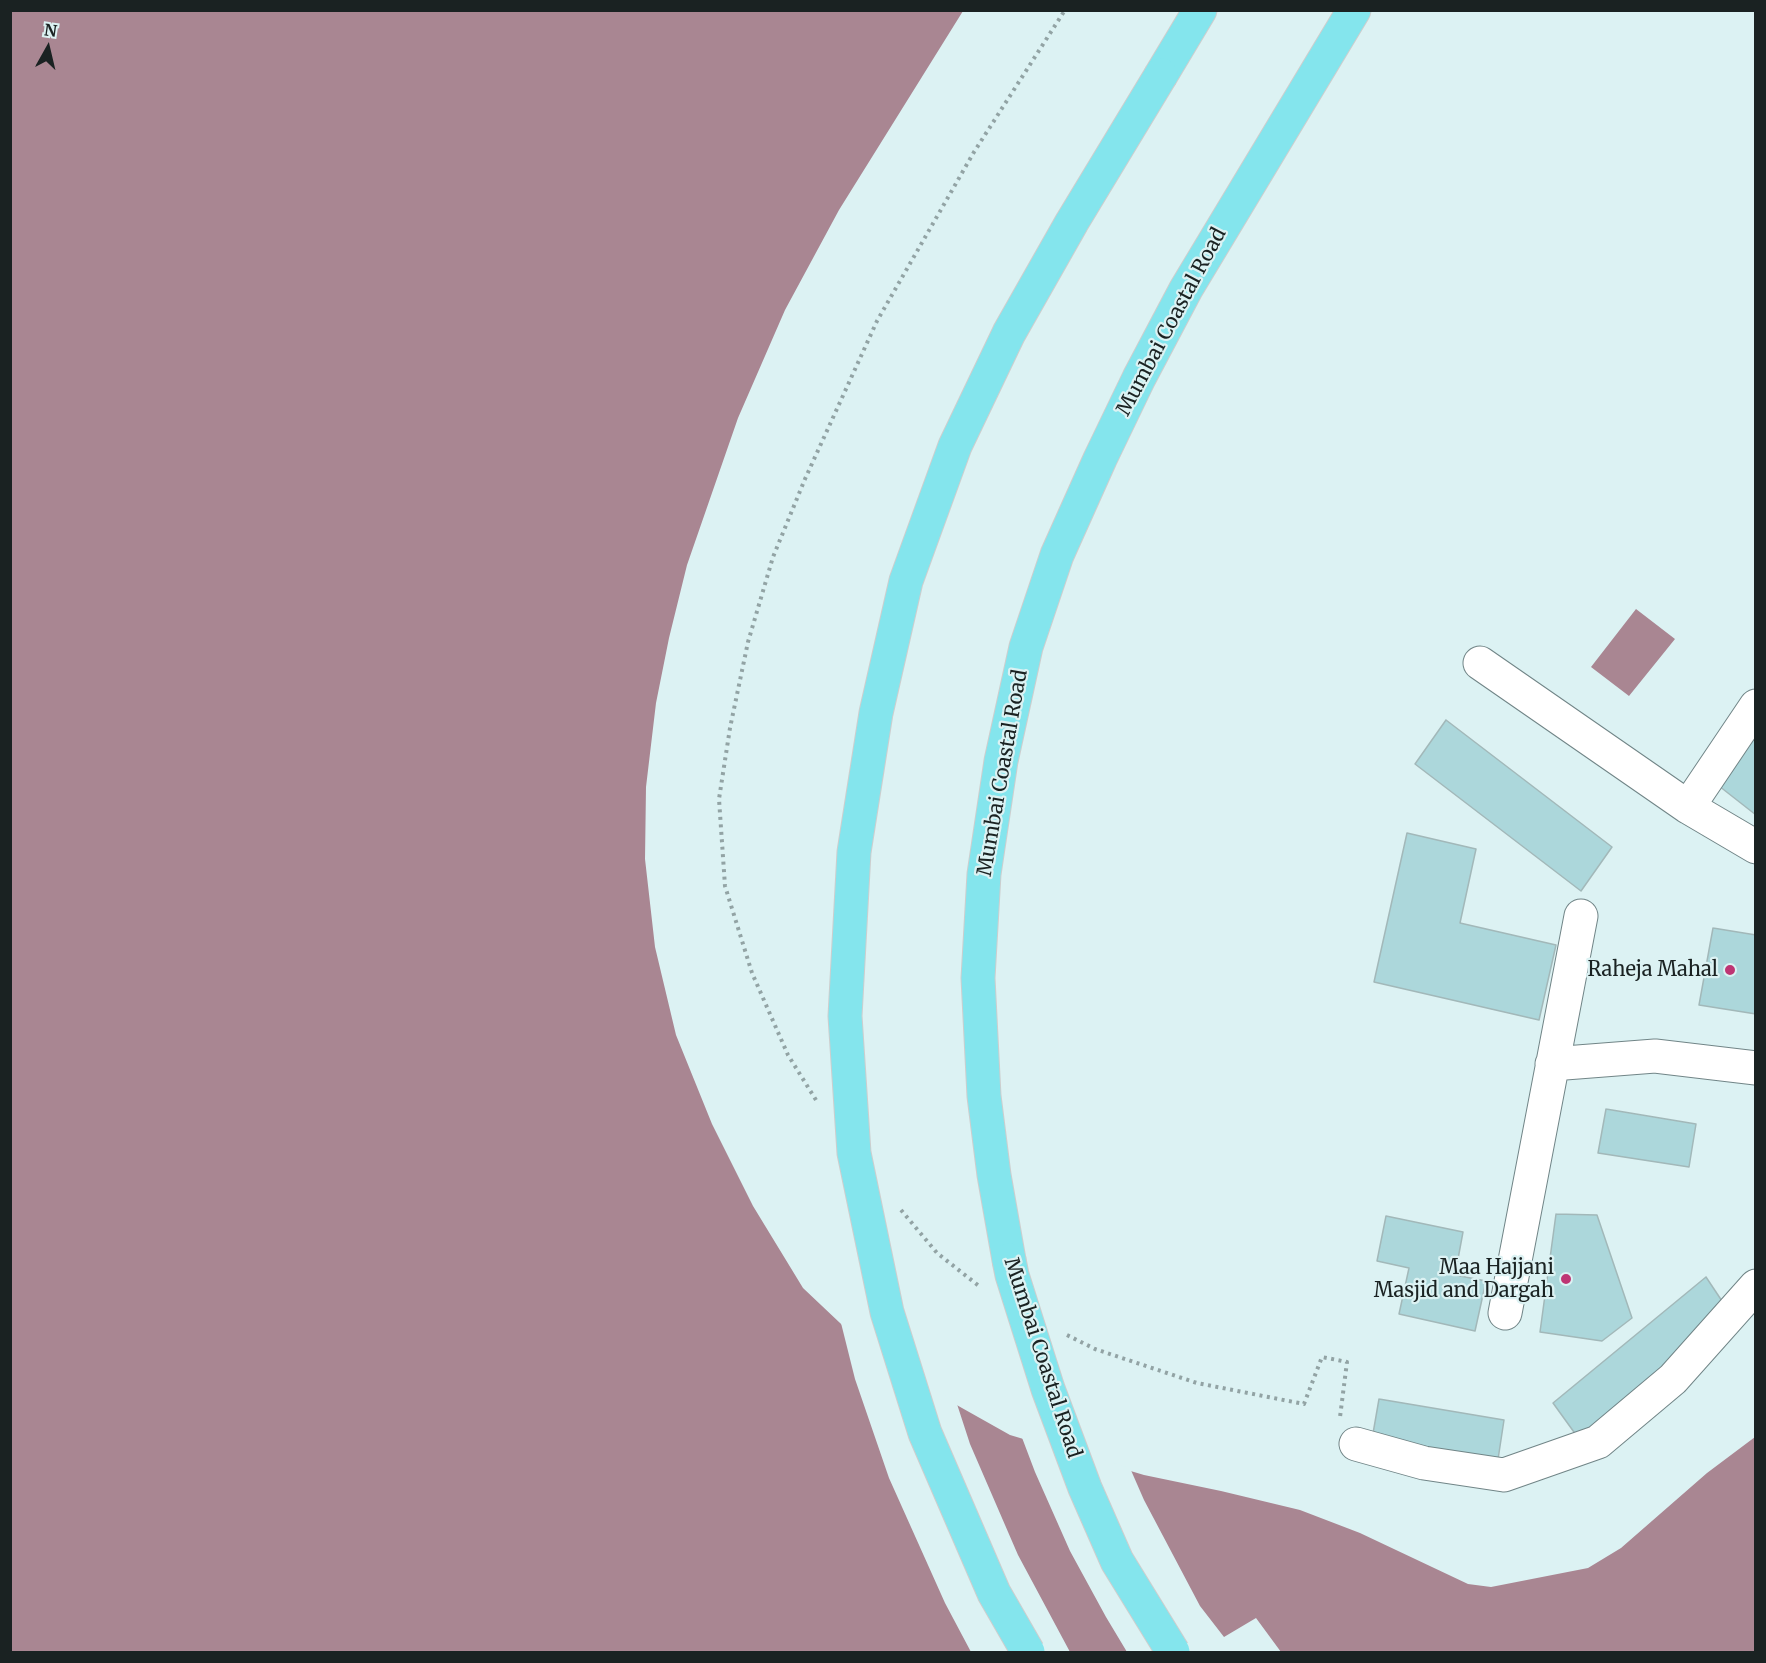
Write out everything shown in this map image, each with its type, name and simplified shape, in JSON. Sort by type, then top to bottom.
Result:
[{"type":"highway","points":[[1028,1653],[994,1593],[925,1433],[887,1312],[854,1153],[845,1016],[854,852],[876,713],[906,581],[955,446],[1009,333],[1072,222],[1200,10]]},
{"type":"highway","name":"Mumbai Coastal Road","points":[[1173,1653],[1117,1561],[1085,1488],[1048,1389],[1012,1275],[994,1175],[984,1096],[978,978],[984,874],[1001,761],[1026,647],[1057,555],[1100,459],[1186,290],[1354,10]]},
{"type":"street","points":[[1480,663],[1688,807],[1755,847]]},
{"type":"street","points":[[1688,807],[1755,706]]},
{"type":"street","points":[[1505,1313],[1581,916]]},
{"type":"street","points":[[1552,1064],[1655,1056],[1755,1068]]},
{"type":"street","points":[[1356,1444],[1424,1463],[1504,1475],[1598,1442],[1673,1379],[1755,1286]]},
{"type":"path","points":[[1304,1404],[1322,1357],[1347,1362],[1337,1440],[1356,1444]]},
{"type":"shaded area","points":[[11,11],[963,11],[839,210],[785,310],[738,418],[687,565],[669,638],[656,703],[646,787],[645,859],[655,947],[676,1035],[712,1124],[753,1206],[803,1288],[858,1340],[930,1390],[1010,1435],[1144,1475],[1300,1510],[1360,1533],[1468,1584],[1491,1587],[1588,1568],[1621,1548],[1707,1473],[1755,1437],[1755,1652],[11,1652]]},
{"type":"shaded area","points":[[1636,609],[1675,639],[1629,696],[1591,667]]},
{"type":"pier","points":[[840,1319],[860,1338],[931,1387],[956,1401],[970,1444],[1018,1555],[1070,1652],[971,1652],[945,1603],[889,1478],[855,1379]]},
{"type":"pier","points":[[1021,1435],[1130,1468],[1144,1500],[1200,1606],[1224,1637],[1256,1618],[1281,1652],[1127,1652],[1070,1551]]},
{"type":"building","points":[[1446,720],[1612,847],[1581,891],[1415,764]]},
{"type":"building","points":[[1756,736],[1756,815],[1719,786]]},
{"type":"building","points":[[1407,833],[1476,849],[1460,923],[1556,945],[1539,1020],[1374,982]]},
{"type":"building","name":"Raheja Mahal","points":[[1713,928],[1756,935],[1756,1014],[1699,1005]]},
{"type":"building","points":[[1606,1109],[1696,1124],[1689,1167],[1598,1153]]},
{"type":"building","name":"Maa Hajjani Masjid and Dargah","points":[[1556,1214],[1597,1215],[1632,1318],[1602,1341],[1540,1332]]},
{"type":"building","points":[[1386,1216],[1463,1232],[1455,1275],[1486,1281],[1475,1331],[1399,1314],[1409,1268],[1377,1261]]},
{"type":"building","points":[[1706,1277],[1728,1310],[1579,1439],[1553,1403]]},
{"type":"building","points":[[1379,1399],[1504,1420],[1497,1466],[1371,1445]]},
{"type":"place","name":"Raheja Mahal","points":[[1730,970]]},
{"type":"place","name":"Maa Hajjani Masjid and Dargah","points":[[1566,1279]]}]
